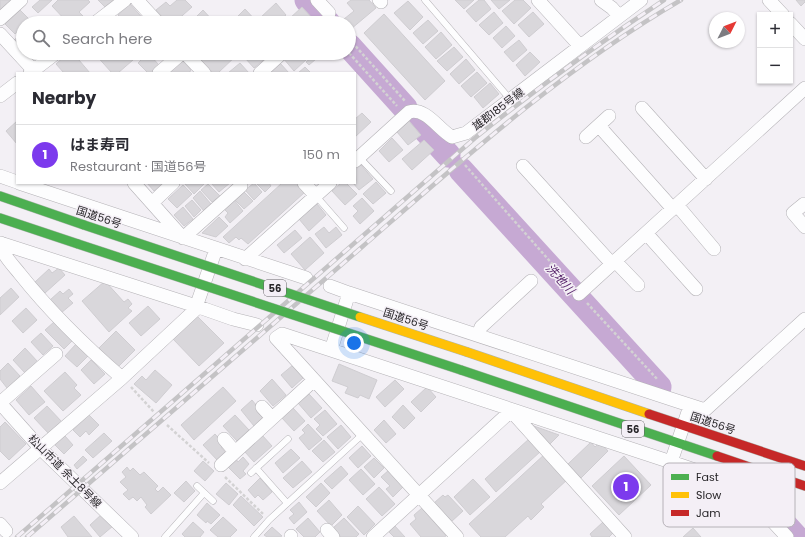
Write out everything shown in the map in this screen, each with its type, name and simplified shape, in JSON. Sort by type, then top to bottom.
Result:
[{"type":"highway","name":"国道56号","points":[[0,196],[805,466]]},
{"type":"highway","name":"56","points":[[0,218],[460,370],[735,463]]},
{"type":"highway","name":"56","points":[[795,483],[805,486]]},
{"type":"street","points":[[0,20],[21,0]]},
{"type":"street","points":[[104,16],[125,0]]},
{"type":"street","points":[[138,0],[152,16]]},
{"type":"street","points":[[317,0],[330,14]]},
{"type":"street","points":[[538,0],[580,46]]},
{"type":"street","points":[[601,0],[620,16]]},
{"type":"street","name":"雄郡185号線","points":[[409,113],[420,112],[427,116],[446,134],[452,137],[460,136],[510,100],[641,0]]},
{"type":"street","points":[[768,0],[779,12]]},
{"type":"street","points":[[793,26],[805,39]]},
{"type":"street","points":[[0,34],[16,52]]},
{"type":"street","points":[[23,60],[33,72],[48,60]]},
{"type":"street","points":[[160,72],[174,60]]},
{"type":"street","points":[[192,60],[203,72]]},
{"type":"street","points":[[261,72],[274,60]]},
{"type":"street","points":[[0,96],[16,84]]},
{"type":"street","points":[[579,294],[805,88]]},
{"type":"street","points":[[642,108],[706,179]]},
{"type":"street","points":[[357,159],[409,113]]},
{"type":"street","points":[[586,137],[609,116]]},
{"type":"street","points":[[599,126],[714,249]]},
{"type":"street","points":[[524,166],[614,262],[638,285]]},
{"type":"street","points":[[0,176],[16,182]]},
{"type":"street","points":[[21,184],[306,278]]},
{"type":"street","points":[[135,184],[183,238]]},
{"type":"street","points":[[152,203],[172,184]]},
{"type":"street","points":[[305,184],[316,196]]},
{"type":"street","points":[[245,259],[329,184]]},
{"type":"street","points":[[183,238],[241,186]]},
{"type":"street","points":[[804,204],[793,213],[805,227]]},
{"type":"street","points":[[646,233],[696,289]]},
{"type":"street","points":[[122,378],[83,344],[41,301],[9,260],[2,249],[1,243],[196,306],[212,313],[257,325]]},
{"type":"street","points":[[0,483],[122,378],[185,319],[196,306],[216,249]]},
{"type":"street","points":[[478,335],[481,327],[531,281]]},
{"type":"street","points":[[330,286],[704,410],[805,319]]},
{"type":"street","points":[[331,350],[349,293]]},
{"type":"street","points":[[456,537],[276,338],[282,334],[674,463]]},
{"type":"street","points":[[2,408],[56,354]]},
{"type":"street","points":[[218,468],[314,380]]},
{"type":"street","points":[[671,462],[690,406]]},
{"type":"street","points":[[262,407],[272,418]]},
{"type":"street","name":"松山市道 余土8号線","points":[[2,408],[41,449],[132,537]]},
{"type":"street","points":[[373,537],[512,410]]},
{"type":"street","points":[[512,410],[623,536]]},
{"type":"street","points":[[224,439],[235,452]]},
{"type":"street","points":[[779,527],[788,537]]},
{"type":"lane","points":[[425,0],[510,100]]},
{"type":"lane","points":[[357,159],[391,191]]},
{"type":"lane","points":[[316,196],[344,228]]},
{"type":"lane","points":[[254,537],[269,520],[363,434]]},
{"type":"lane","points":[[251,473],[288,438]]},
{"type":"lane","points":[[256,468],[287,503]]},
{"type":"lane","points":[[197,486],[213,501]]},
{"type":"lane","points":[[165,537],[204,493]]},
{"type":"path","points":[[356,48],[409,113]]},
{"type":"path","points":[[356,60],[409,113]]},
{"type":"path","points":[[122,378],[154,412]]},
{"type":"path","points":[[167,424],[218,468],[269,520]]},
{"type":"building","points":[[0,0],[11,0],[0,10]]},
{"type":"building","points":[[40,0],[52,0],[38,13],[32,7]]},
{"type":"building","points":[[58,0],[88,0],[90,2],[79,12],[83,16],[61,16],[52,6]]},
{"type":"building","points":[[98,0],[113,0],[105,7]]},
{"type":"building","points":[[177,0],[185,0],[192,7],[182,16],[162,16],[156,10],[166,2],[170,6]]},
{"type":"building","points":[[351,0],[369,0],[376,8],[356,25],[356,16],[348,16],[354,11],[347,3]]},
{"type":"building","points":[[455,0],[474,0],[464,9]]},
{"type":"building","points":[[479,0],[484,0],[491,9],[476,22],[466,11]]},
{"type":"building","points":[[491,0],[510,0],[499,9]]},
{"type":"building","points":[[515,0],[523,0],[531,8],[514,24],[502,11]]},
{"type":"building","points":[[796,0],[805,0],[805,2],[801,6]]},
{"type":"building","points":[[408,1],[423,17],[410,30],[394,13]]},
{"type":"building","points":[[276,3],[286,15],[285,16],[262,16]]},
{"type":"building","points":[[130,4],[141,16],[119,16],[118,15]]},
{"type":"building","points":[[302,7],[310,16],[292,16]]},
{"type":"building","points":[[245,9],[252,16],[238,16]]},
{"type":"building","points":[[20,10],[26,16],[16,16],[15,34],[5,24]]},
{"type":"building","points":[[203,10],[209,16],[197,16]]},
{"type":"building","points":[[494,12],[503,23],[489,35],[479,25]]},
{"type":"building","points":[[533,12],[544,24],[529,37],[518,25]]},
{"type":"building","points":[[384,14],[445,81],[425,100],[364,33]]},
{"type":"building","points":[[428,20],[438,31],[423,44],[413,33]]},
{"type":"building","points":[[506,26],[515,36],[502,48],[493,38]]},
{"type":"building","points":[[441,32],[452,45],[436,59],[425,47]]},
{"type":"building","points":[[519,40],[527,50],[513,62],[504,52]]},
{"type":"building","points":[[454,47],[463,57],[447,71],[437,61]]},
{"type":"building","points":[[530,52],[540,62],[525,76],[516,65]]},
{"type":"building","points":[[466,59],[475,70],[459,84],[450,74]]},
{"type":"building","points":[[60,60],[79,60],[89,72],[63,72],[56,64]]},
{"type":"building","points":[[100,60],[133,60],[119,72],[111,72]]},
{"type":"building","points":[[141,60],[154,60],[159,65],[152,72],[147,72],[138,63]]},
{"type":"building","points":[[182,60],[191,70],[190,72],[170,72]]},
{"type":"building","points":[[201,60],[232,60],[219,72],[212,72]]},
{"type":"building","points":[[247,60],[263,60],[254,68]]},
{"type":"building","points":[[285,60],[306,60],[294,71]]},
{"type":"building","points":[[308,60],[315,60],[309,65],[306,62]]},
{"type":"building","points":[[240,63],[248,72],[229,72]]},
{"type":"building","points":[[280,63],[288,72],[270,72]]},
{"type":"building","points":[[305,67],[310,72],[299,72]]},
{"type":"building","points":[[477,72],[487,83],[471,97],[461,86]]},
{"type":"building","points":[[490,83],[499,94],[483,108],[474,97]]},
{"type":"building","points":[[362,113],[371,122],[356,136],[356,118]]},
{"type":"building","points":[[409,121],[421,135],[408,145],[397,132]]},
{"type":"building","points":[[16,122],[16,143],[6,131]]},
{"type":"building","points":[[392,138],[403,150],[389,162],[379,151]]},
{"type":"building","points":[[424,140],[434,150],[412,170],[402,159]]},
{"type":"building","points":[[361,165],[373,179],[359,190],[354,184],[356,184],[356,169]]},
{"type":"building","points":[[376,182],[386,193],[373,204],[363,194]]},
{"type":"building","points":[[148,184],[162,184],[154,191]]},
{"type":"building","points":[[185,184],[204,184],[194,194]]},
{"type":"building","points":[[208,184],[220,196],[212,202],[201,190]]},
{"type":"building","points":[[212,184],[229,184],[219,192]]},
{"type":"building","points":[[255,184],[262,192],[254,200],[245,190]]},
{"type":"building","points":[[257,184],[270,184],[271,186],[265,192]]},
{"type":"building","points":[[281,184],[298,184],[305,192],[248,244],[241,238],[239,240],[236,237],[229,243],[223,237]]},
{"type":"building","points":[[340,184],[347,184],[357,194],[345,205],[332,191]]},
{"type":"building","points":[[183,185],[192,194],[177,208],[168,199]]},
{"type":"building","points":[[200,191],[211,204],[204,211],[193,198]]},
{"type":"building","points":[[244,192],[253,201],[244,209],[235,200]]},
{"type":"building","points":[[362,198],[374,211],[360,224],[353,216],[358,211],[353,206]]},
{"type":"building","points":[[192,200],[201,210],[194,217],[185,206]]},
{"type":"building","points":[[234,200],[243,211],[230,223],[225,217],[228,213],[224,209]]},
{"type":"building","points":[[317,204],[326,215],[309,231],[299,219]]},
{"type":"building","points":[[183,207],[193,219],[184,226],[174,215]]},
{"type":"building","points":[[219,217],[228,226],[216,237],[202,233]]},
{"type":"building","points":[[324,227],[329,233],[336,227],[342,235],[326,248],[315,234]]},
{"type":"building","points":[[295,230],[302,238],[284,253],[277,245]]},
{"type":"building","points":[[310,237],[324,253],[305,270],[291,254]]},
{"type":"building","points":[[59,268],[65,275],[45,293],[35,282],[49,269],[52,273]]},
{"type":"building","points":[[105,281],[124,302],[128,299],[132,304],[128,308],[132,311],[109,332],[82,301]]},
{"type":"building","points":[[11,288],[19,297],[0,315],[0,298]]},
{"type":"building","points":[[69,289],[73,294],[68,298],[73,303],[61,313],[50,300],[60,291],[63,294]]},
{"type":"building","points":[[148,306],[160,319],[141,336],[129,323]]},
{"type":"building","points":[[26,308],[37,320],[23,333],[12,321]]},
{"type":"building","points":[[197,316],[224,343],[199,366],[173,339]]},
{"type":"building","points":[[54,322],[72,341],[64,349],[45,330]]},
{"type":"building","points":[[116,331],[135,350],[118,367],[99,348]]},
{"type":"building","points":[[41,333],[53,346],[43,355],[31,342]]},
{"type":"building","points":[[76,344],[89,355],[77,367],[65,356]]},
{"type":"building","points":[[25,348],[38,362],[25,373],[13,360]]},
{"type":"building","points":[[91,360],[105,374],[94,384],[81,370]]},
{"type":"building","points":[[8,363],[20,376],[7,388],[0,379],[0,371]]},
{"type":"building","points":[[339,364],[377,380],[369,399],[360,395],[358,398],[345,393],[348,387],[332,381]]},
{"type":"building","points":[[293,365],[304,377],[292,388],[281,375]]},
{"type":"building","points":[[155,370],[172,385],[156,403],[134,384],[142,376],[146,380]]},
{"type":"building","points":[[65,372],[77,385],[74,388],[81,395],[63,411],[44,391]]},
{"type":"building","points":[[272,379],[286,395],[273,406],[260,391]]},
{"type":"building","points":[[395,380],[404,389],[385,407],[376,397]]},
{"type":"building","points":[[31,386],[45,402],[29,415],[16,400]]},
{"type":"building","points":[[223,387],[236,401],[194,440],[181,425]]},
{"type":"building","points":[[427,387],[436,397],[421,412],[411,402]]},
{"type":"building","points":[[309,394],[322,408],[311,418],[298,403]]},
{"type":"building","points":[[252,400],[265,416],[254,426],[241,410]]},
{"type":"building","points":[[403,405],[415,418],[404,429],[392,417]]},
{"type":"building","points":[[47,406],[62,422],[49,434],[34,418]]},
{"type":"building","points":[[293,408],[305,421],[294,431],[282,418]]},
{"type":"building","points":[[325,410],[337,424],[323,436],[316,429],[320,425],[314,419]]},
{"type":"building","points":[[89,415],[99,425],[89,435],[86,431],[80,437],[73,430]]},
{"type":"building","points":[[235,415],[249,430],[237,441],[223,426]]},
{"type":"building","points":[[384,420],[396,434],[386,443],[374,430]]},
{"type":"building","points":[[5,422],[26,444],[9,460],[0,451],[0,427]]},
{"type":"building","points":[[308,424],[322,439],[309,450],[299,438],[305,433],[302,430]]},
{"type":"building","points":[[341,425],[351,437],[338,449],[327,437]]},
{"type":"building","points":[[531,425],[559,435],[548,446]]},
{"type":"building","points":[[104,433],[112,441],[93,458],[85,450]]},
{"type":"building","points":[[215,434],[224,444],[221,447],[227,454],[218,461],[203,445]]},
{"type":"building","points":[[262,435],[272,446],[254,462],[245,452]]},
{"type":"building","points":[[65,436],[73,445],[64,454],[55,445]]},
{"type":"building","points":[[530,438],[541,451],[496,492],[485,479]]},
{"type":"building","points":[[324,440],[335,452],[323,462],[312,451]]},
{"type":"building","points":[[591,442],[595,447],[600,442],[608,451],[581,478],[568,464]]},
{"type":"building","points":[[362,446],[371,456],[358,468],[349,458]]},
{"type":"building","points":[[291,449],[300,458],[283,473],[275,463]]},
{"type":"building","points":[[546,453],[569,478],[541,504],[544,507],[531,520],[528,516],[505,537],[481,537],[469,524]]},
{"type":"building","points":[[83,456],[87,460],[77,469],[74,465]]},
{"type":"building","points":[[624,456],[651,485],[619,515],[592,486]]},
{"type":"building","points":[[243,457],[249,464],[243,471],[246,474],[240,479],[228,467],[236,459],[238,462]]},
{"type":"building","points":[[374,458],[384,468],[374,478],[364,467]]},
{"type":"building","points":[[203,461],[214,471],[205,481],[194,471]]},
{"type":"building","points":[[302,461],[312,472],[293,488],[283,478]]},
{"type":"building","points":[[341,466],[348,474],[332,489],[324,481]]},
{"type":"building","points":[[127,467],[130,471],[133,468],[140,475],[144,472],[158,486],[155,489],[158,492],[163,487],[171,495],[151,514],[145,507],[147,505],[141,497],[137,501],[133,497],[129,500],[123,494],[128,490],[120,482],[126,477],[122,472]]},
{"type":"building","points":[[361,469],[375,484],[363,495],[349,480]]},
{"type":"building","points":[[389,470],[404,486],[393,497],[386,489],[390,486],[381,477]]},
{"type":"building","points":[[260,478],[272,492],[263,500],[258,495],[255,498],[248,490]]},
{"type":"building","points":[[473,479],[490,497],[470,515],[454,497]]},
{"type":"building","points":[[186,481],[195,491],[184,502],[174,493]]},
{"type":"building","points":[[226,483],[238,494],[229,505],[216,494]]},
{"type":"building","points":[[321,483],[330,493],[316,507],[306,497]]},
{"type":"building","points":[[379,487],[395,504],[382,516],[366,499]]},
{"type":"building","points":[[443,495],[445,497],[448,495],[463,511],[451,522],[434,503]]},
{"type":"building","points":[[241,496],[263,517],[254,526],[233,505]]},
{"type":"building","points":[[329,500],[342,515],[331,526],[317,511]]},
{"type":"building","points":[[299,502],[307,512],[294,524],[289,518],[294,514],[290,510]]},
{"type":"building","points":[[207,503],[220,515],[211,524],[207,521],[206,523],[197,515]]},
{"type":"building","points":[[358,506],[375,524],[364,535],[347,517]]},
{"type":"building","points":[[422,508],[446,536],[421,537],[410,524],[416,519],[414,515]]},
{"type":"building","points":[[102,514],[113,526],[100,537],[90,525]]},
{"type":"building","points":[[74,516],[92,537],[68,537],[61,527]]},
{"type":"building","points":[[223,517],[237,530],[230,537],[218,537],[210,530]]},
{"type":"building","points":[[308,518],[320,532],[315,537],[304,537],[296,529]]},
{"type":"building","points":[[344,518],[359,534],[356,537],[341,537],[333,528]]},
{"type":"building","points":[[193,522],[204,532],[200,537],[185,537],[182,534]]},
{"type":"building","points":[[603,522],[613,533],[609,537],[592,537],[590,534]]},
{"type":"building","points":[[394,525],[405,537],[394,537],[388,531]]},
{"type":"building","points":[[272,527],[282,536],[267,537],[264,535]]},
{"type":"building","points":[[693,528],[701,537],[683,537]]},
{"type":"waterway","name":"洗地川","points":[[307,0],[322,16]]},
{"type":"waterway","name":"洗地川","points":[[356,54],[405,108]]},
{"type":"waterway","name":"洗地川","points":[[415,119],[448,155]]},
{"type":"waterway","name":"洗地川","points":[[461,170],[659,387]]},
{"type":"waterway","name":"洗地川","points":[[787,527],[796,537]]},
{"type":"railway","points":[[17,537],[475,138],[568,67],[664,0]]},
{"type":"railway","points":[[27,537],[476,148],[555,85],[596,55],[681,0]]},
{"type":"traffic: fast","points":[[0,196],[84,225]]},
{"type":"traffic: fast","points":[[0,218],[78,244]]},
{"type":"traffic: fast","points":[[84,225],[360,317]]},
{"type":"traffic: fast","points":[[78,244],[461,370]]},
{"type":"traffic: fast","points":[[461,370],[717,456]]},
{"type":"traffic: slow","points":[[360,317],[467,352]]},
{"type":"traffic: slow","points":[[467,352],[649,414]]},
{"type":"traffic: jam","points":[[649,414],[805,466]]},
{"type":"traffic: jam","points":[[717,456],[738,463]]},
{"type":"traffic: jam","points":[[795,483],[805,486]]},
{"type":"place","name":"はま寿司","points":[[626,487]]}]
